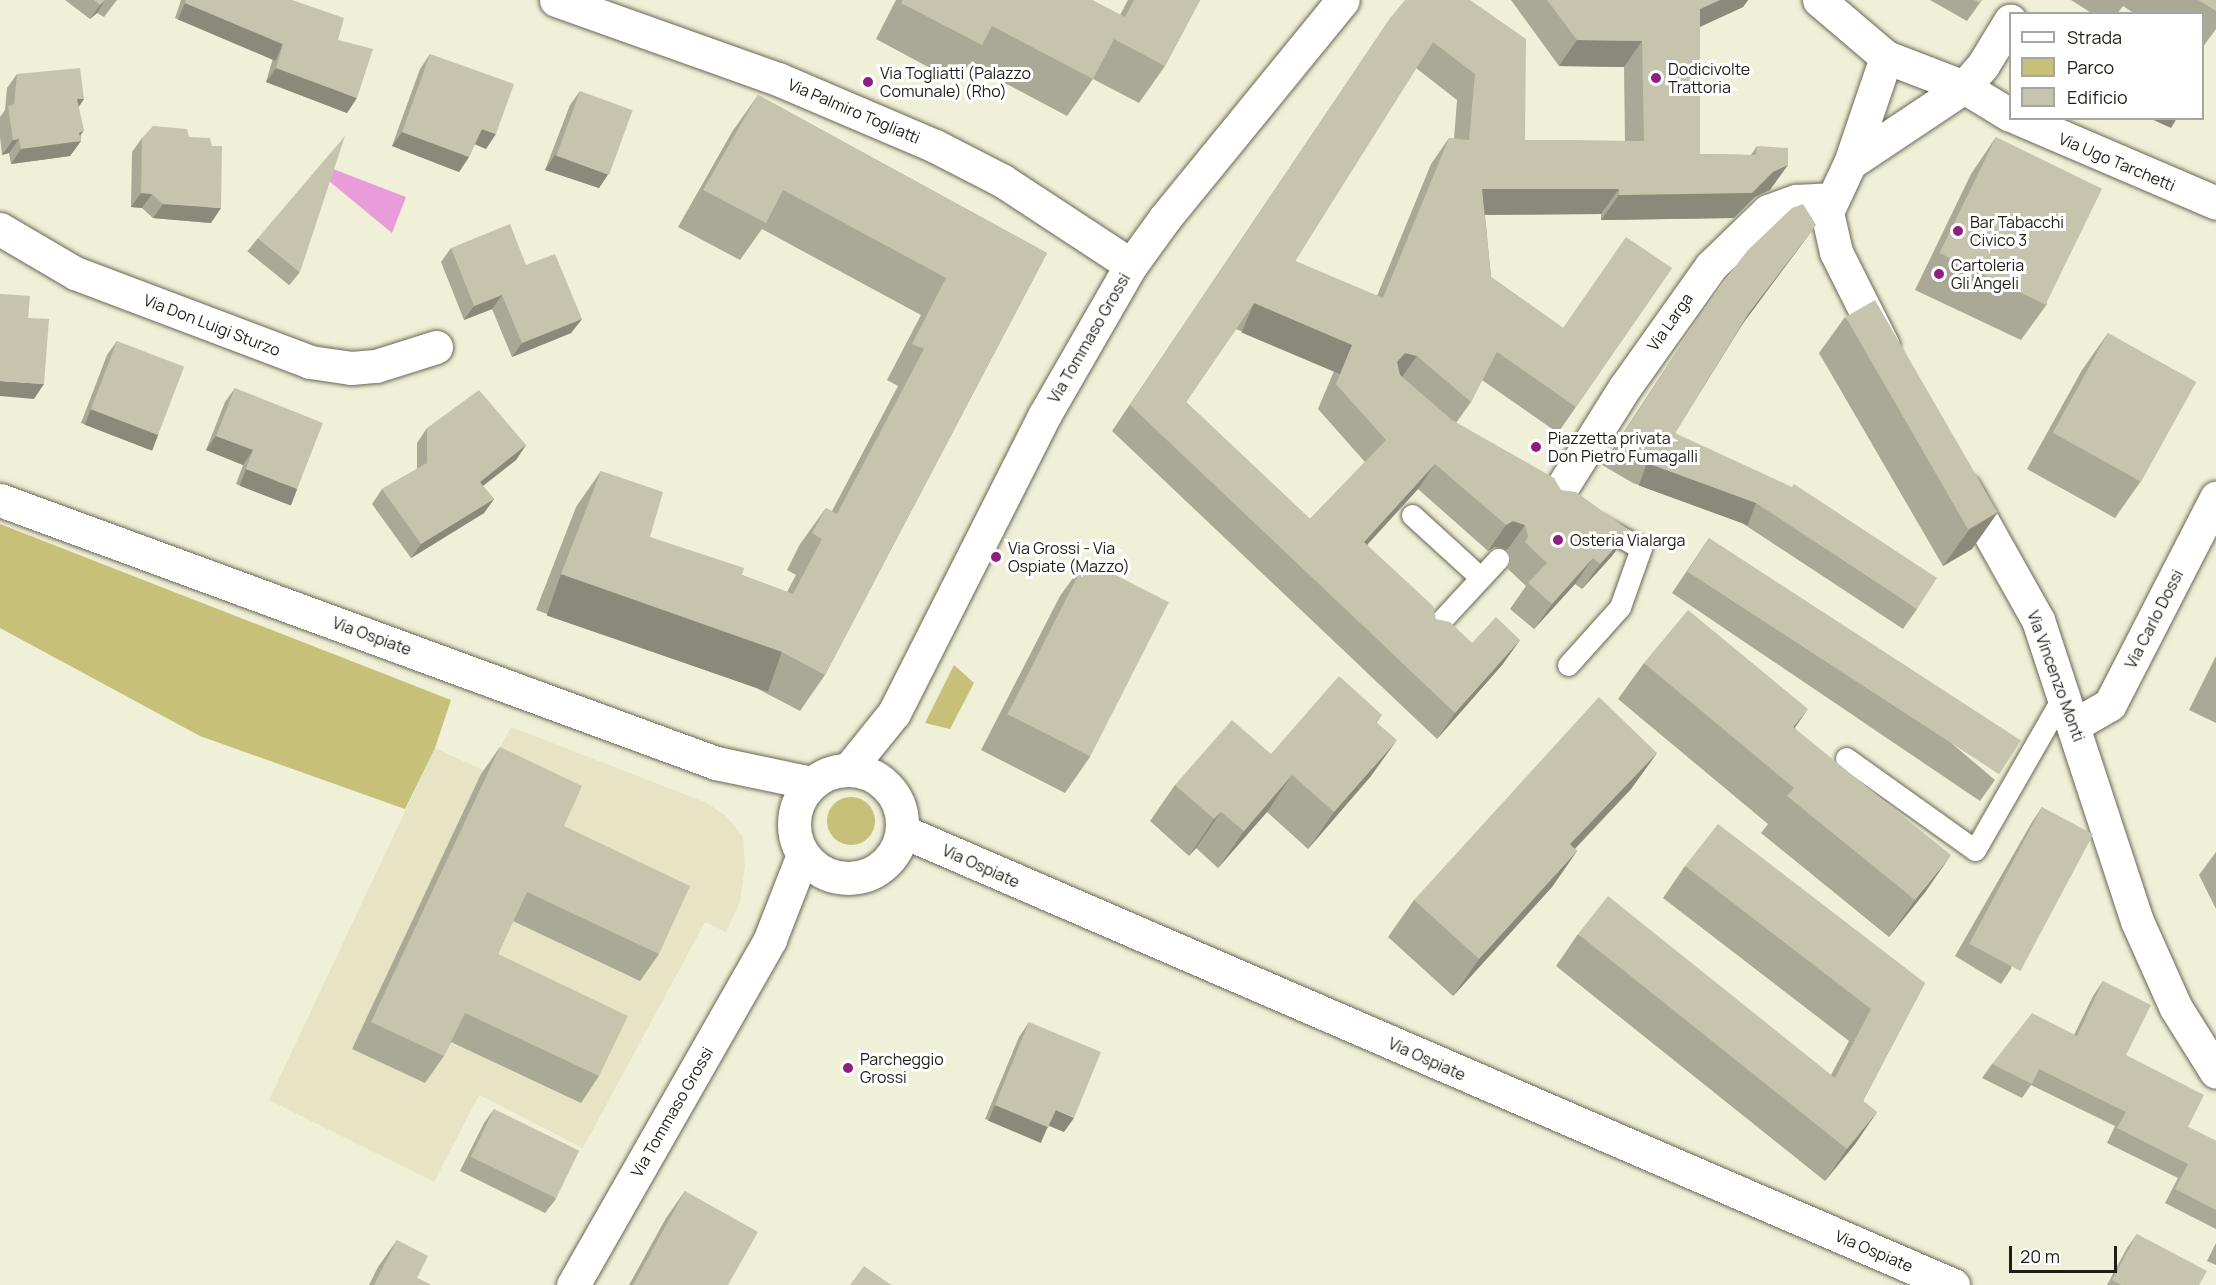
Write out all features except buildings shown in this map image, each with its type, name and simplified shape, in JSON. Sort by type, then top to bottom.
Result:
[{"type":"street","name":"Via Palmiro Togliatti","points":[[556,0],[768,75],[935,146],[1003,181],[1131,265]]},
{"type":"street","name":"Via Tommaso Grossi","points":[[848,770],[894,713],[1044,416],[1131,265],[1165,218],[1343,0]]},
{"type":"street","points":[[1819,0],[1886,57],[1964,87],[2009,114]]},
{"type":"street","points":[[1850,164],[1964,87],[1983,65],[2009,23]]},
{"type":"street","points":[[1886,57],[1850,164],[1830,199],[1827,212],[1836,252],[1856,298],[1897,370]]},
{"type":"street","name":"Via Ugo Tarchetti","points":[[2023,120],[2216,203]]},
{"type":"street","name":"Via Larga","points":[[1558,505],[1625,387],[1711,266],[1768,211],[1796,201],[1830,199]]},
{"type":"street","name":"Via Don Luigi Sturzo","points":[[0,229],[75,273],[310,362],[351,368],[376,366],[436,347]]},
{"type":"street","name":"Via Vincenzo Monti","points":[[1950,464],[2038,620],[2076,724],[2137,921],[2176,1008],[2216,1072]]},
{"type":"street","name":"Via Carlo Dossi","points":[[2076,724],[2110,704],[2216,498]]},
{"type":"street","name":"Via Ospiate","points":[[0,500],[804,794]]},
{"type":"street","name":"Via Tommaso Grossi","points":[[883,783],[894,713]]},
{"type":"street","points":[[848,770],[866,773],[883,783],[898,804],[902,831],[897,848],[877,870],[854,878],[829,875],[803,855],[794,834],[804,794],[828,773],[848,770]]},
{"type":"street","name":"Via Ospiate","points":[[902,831],[1953,1285]]},
{"type":"street","name":"Via Tommaso Grossi","points":[[573,1285],[770,939],[803,855]]},
{"type":"street","name":"Via Tommaso Grossi","points":[[770,939],[829,875]]},
{"type":"lane","points":[[1558,505],[1641,548],[1620,607],[1568,665]]},
{"type":"lane","points":[[1413,515],[1481,578]]},
{"type":"lane","points":[[1427,636],[1498,559]]},
{"type":"lane","points":[[1846,758],[1975,850],[2065,693]]},
{"type":"shaded area","points":[[333,169],[406,197],[392,233],[329,181]]},
{"type":"shaded area","points":[[511,727],[707,803],[726,816],[743,837],[745,866],[740,902],[726,932],[705,922],[583,1148],[479,1095],[434,1182],[269,1100],[435,748],[487,772]]},
{"type":"green space","points":[[0,524],[451,700],[435,748],[405,809],[200,736],[0,628]]},
{"type":"green space","points":[[954,665],[974,683],[950,729],[925,723]]},
{"type":"green space","points":[[846,797],[856,797],[868,804],[875,816],[875,826],[868,838],[856,845],[846,845],[831,834],[827,826],[827,816],[838,801]]},
{"type":"place","name":"Dodicivolte Trattoria","points":[[1656,78]]},
{"type":"place","name":"Via Togliatti (Palazzo Comunale) (Rho)","points":[[868,82]]},
{"type":"place","name":"Bar Tabacchi Civico 3","points":[[1958,231]]},
{"type":"place","name":"Cartoleria Gli Angeli","points":[[1939,274]]},
{"type":"place","name":"Piazzetta privata Don Pietro Fumagalli","points":[[1536,447]]},
{"type":"place","name":"Osteria Vialarga","points":[[1558,540]]},
{"type":"place","name":"Via Grossi - Via Ospiate (Mazzo)","points":[[996,557]]},
{"type":"place","name":"Parcheggio Grossi","points":[[848,1068]]}]
